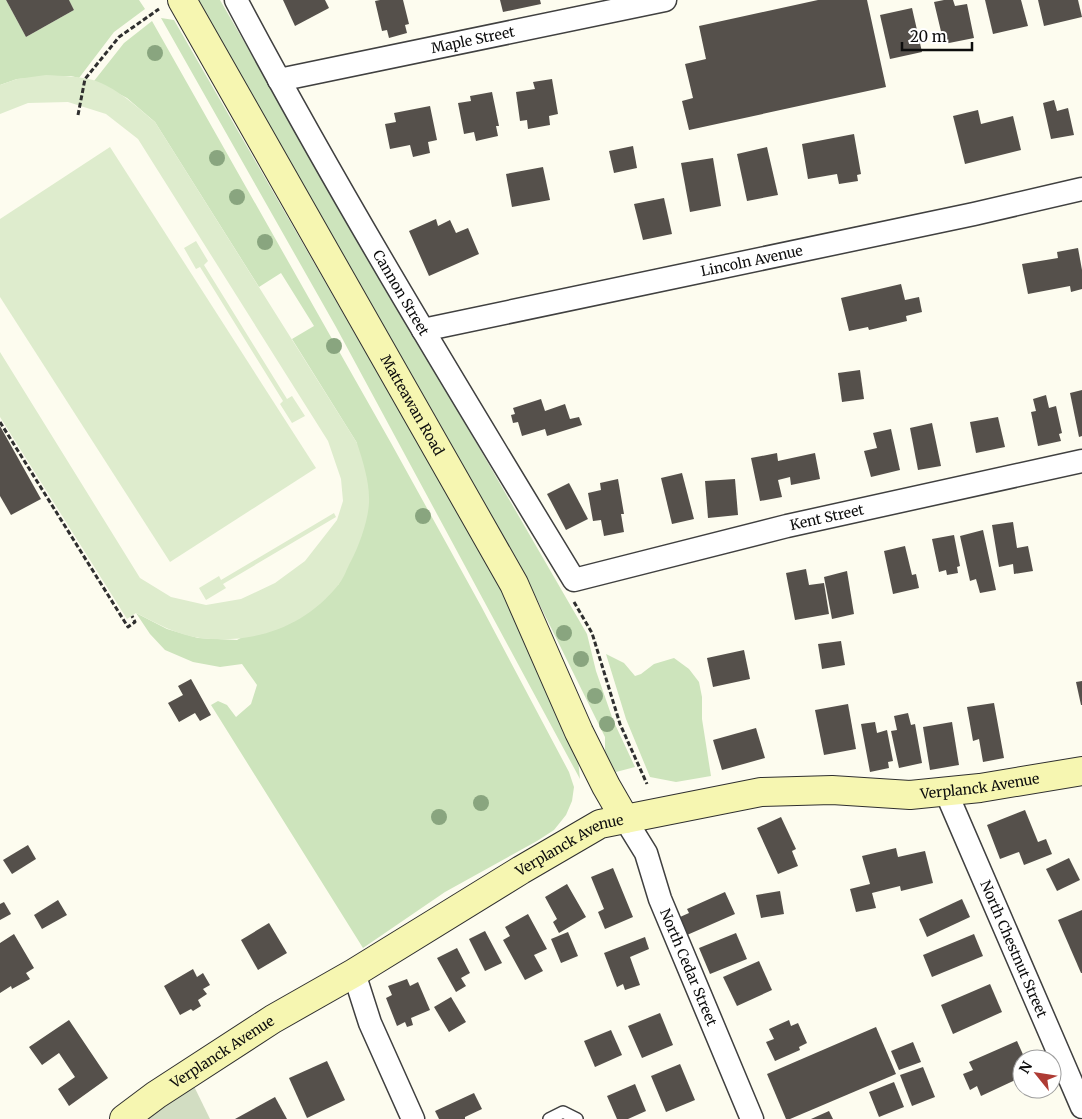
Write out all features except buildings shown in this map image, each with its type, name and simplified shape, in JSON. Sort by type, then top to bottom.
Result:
[{"type":"street","name":"Cannon Street","points":[[236,0],[279,80],[422,330],[574,580]]},
{"type":"street","name":"Maple Street","points":[[279,80],[665,0]]},
{"type":"street","name":"Matteawan Road","points":[[175,2],[514,584],[579,732],[624,819]]},
{"type":"street","name":"Lincoln Avenue","points":[[422,330],[964,216],[1082,189]]},
{"type":"street","name":"Kent Street","points":[[574,580],[787,526],[1082,461]]},
{"type":"street","name":"Verplanck Avenue","points":[[124,1119],[156,1095],[273,1019],[354,973],[521,870],[600,824],[761,792],[832,790],[910,795],[980,788],[1082,770]]},
{"type":"street","name":"North Chestnut Street","points":[[946,792],[1082,1106]]},
{"type":"street","name":"North Cedar Street","points":[[624,819],[646,853],[660,899],[752,1119]]},
{"type":"street","points":[[354,973],[370,1023],[413,1119]]},
{"type":"lane","points":[[549,1119],[563,1112],[577,1119]]},
{"type":"path","points":[[78,115],[85,79],[119,37],[175,2]]},
{"type":"path","points":[[0,422],[128,627],[135,622],[132,616]]},
{"type":"green space","points":[[0,0],[6,0],[26,37],[74,10],[69,0],[139,0],[145,9],[114,32],[79,78],[71,76],[17,79],[0,85]]},
{"type":"green space","points":[[193,0],[220,0],[587,634],[596,671],[613,720],[635,767],[616,772],[605,754],[605,737],[522,569]]},
{"type":"green space","points":[[161,18],[174,20],[502,589],[578,759],[580,779],[336,327]]},
{"type":"green space","points":[[152,21],[481,606],[569,772],[574,787],[572,801],[566,815],[554,830],[445,892],[363,948],[211,705],[218,701],[227,705],[236,717],[251,704],[257,685],[242,664],[220,667],[193,662],[165,650],[150,634],[136,613],[167,629],[198,638],[237,640],[339,584],[357,443],[292,339],[314,326],[281,273],[259,287],[155,122],[127,98],[94,81],[124,43]]},
{"type":"green space","points":[[46,75],[70,76],[102,83],[126,98],[155,122],[357,443],[366,473],[369,503],[363,533],[357,548],[341,582],[325,599],[310,612],[277,630],[240,638],[200,638],[159,625],[136,613],[127,619],[0,417],[0,352],[140,578],[171,597],[206,605],[241,599],[275,583],[305,561],[337,520],[343,501],[341,479],[328,441],[138,139],[106,114],[68,102],[28,103],[0,114],[0,85],[17,79]]},
{"type":"green space","points":[[110,147],[316,468],[170,562],[0,297],[0,219]]},
{"type":"green space","points":[[196,241],[208,261],[204,265],[287,399],[292,396],[305,416],[292,423],[280,404],[283,401],[200,267],[196,269],[184,248]]},
{"type":"green space","points":[[334,513],[336,517],[223,584],[226,588],[206,600],[199,588],[219,576],[221,580]]},
{"type":"green space","points":[[606,654],[624,663],[635,676],[641,674],[654,664],[674,658],[689,669],[699,682],[702,697],[702,719],[711,776],[676,782],[650,777],[626,719]]},
{"type":"green space","points":[[188,1074],[210,1119],[125,1119]]}]
